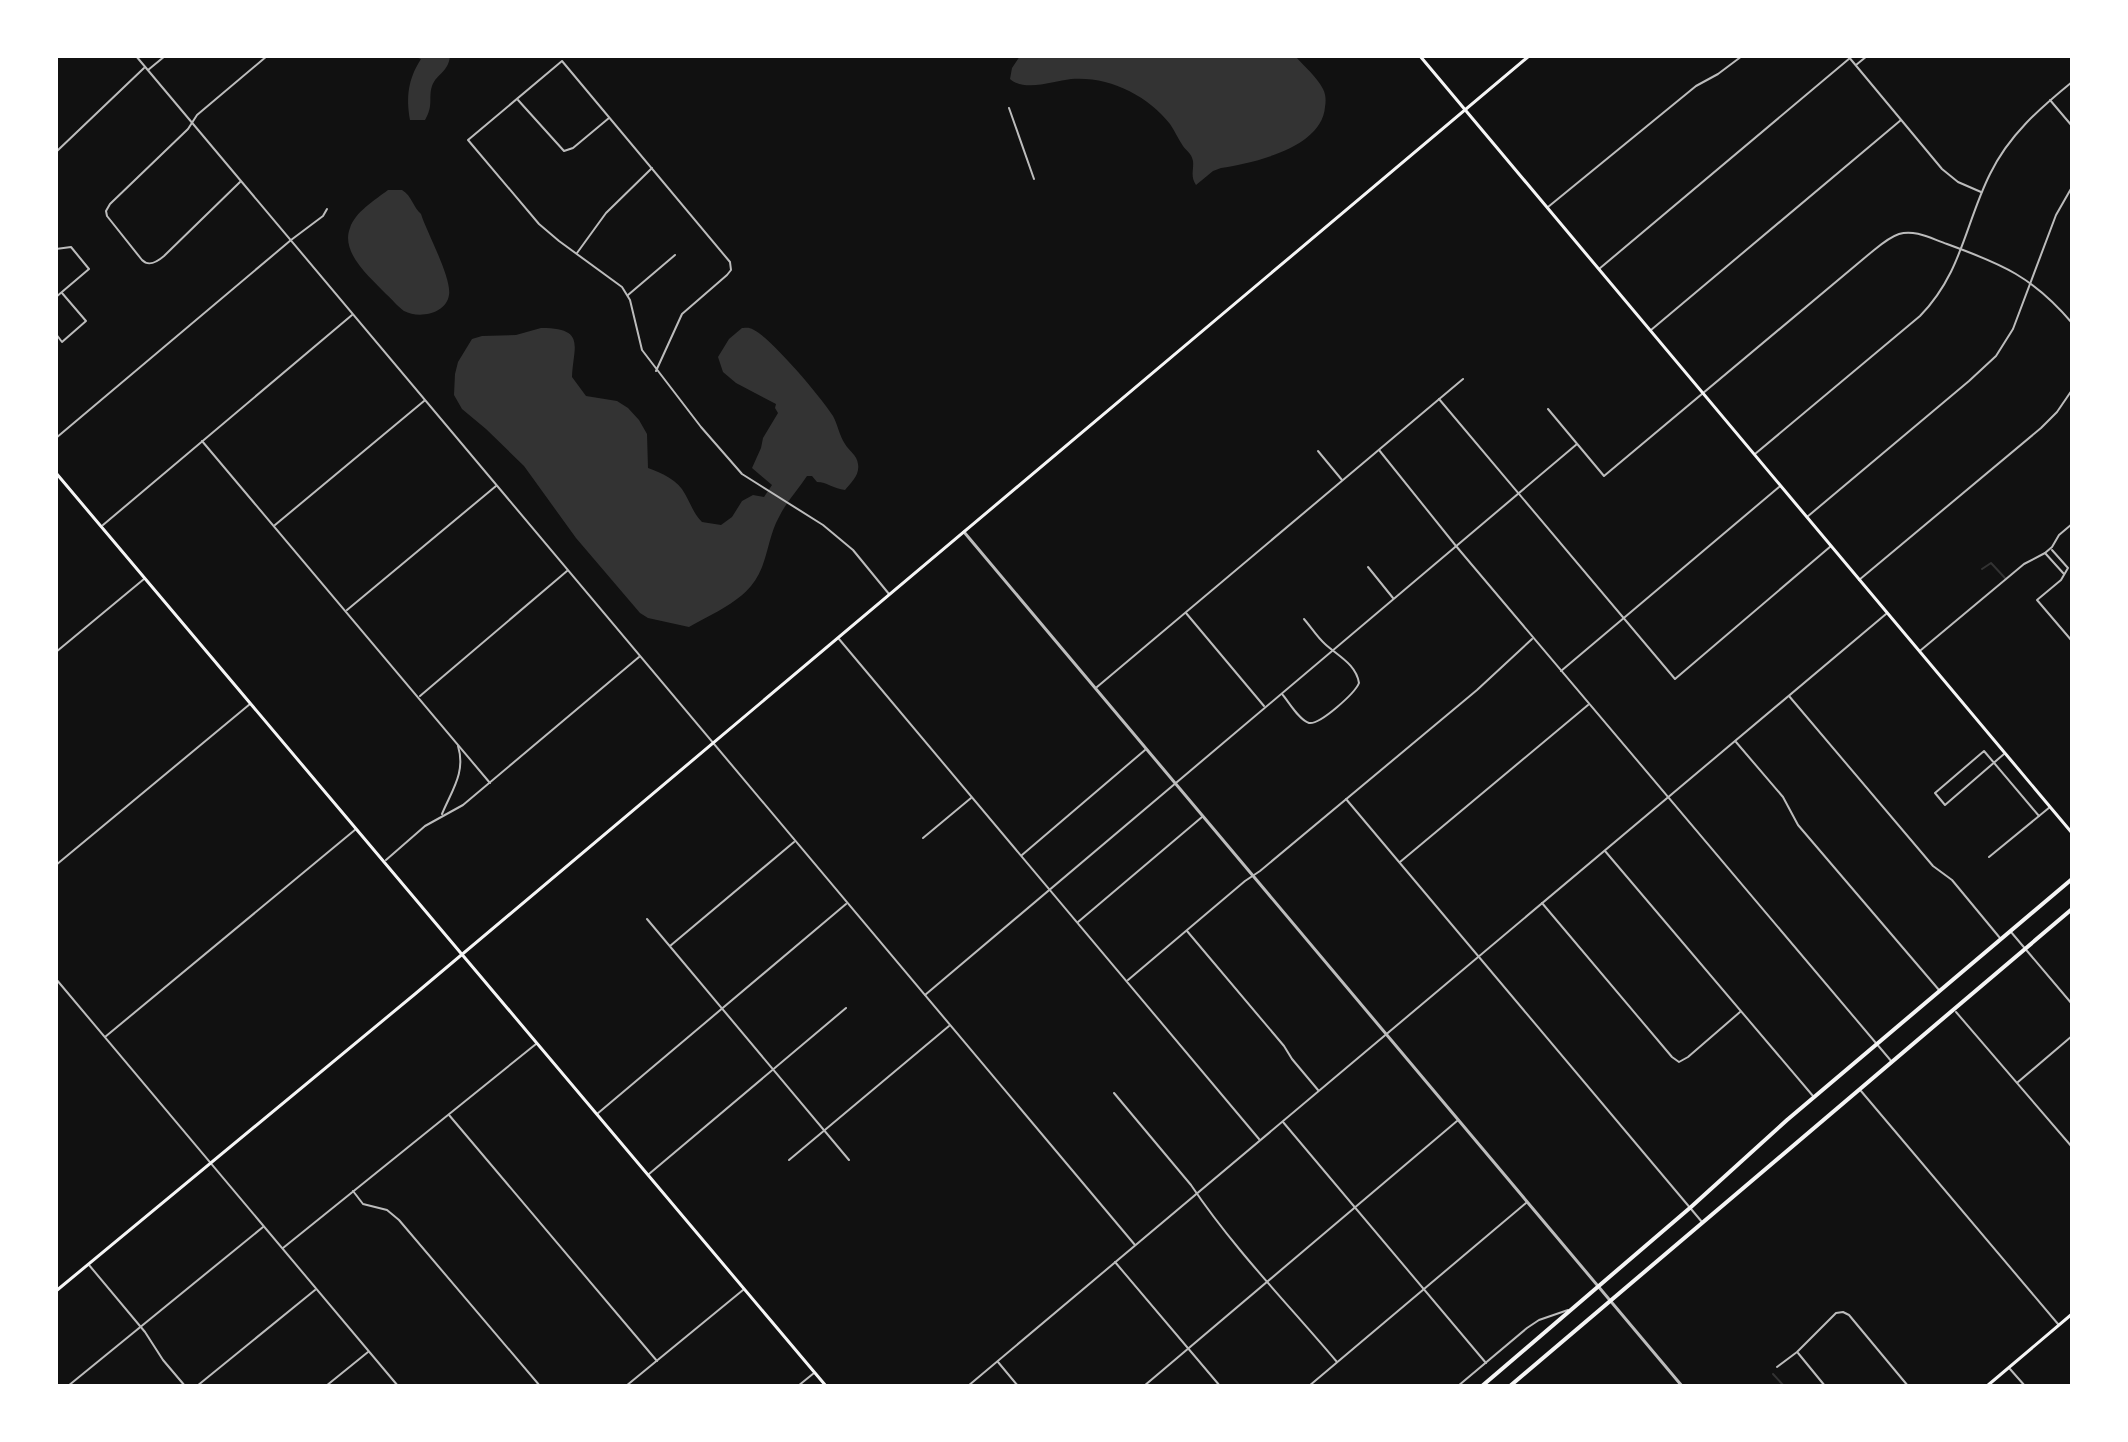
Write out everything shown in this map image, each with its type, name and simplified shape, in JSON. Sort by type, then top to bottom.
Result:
[{"type":"highway","points":[[1482,1386],[1599,1288],[1751,1150],[2072,879]]},
{"type":"highway","points":[[1510,1386],[2072,909]]},
{"type":"main road","points":[[1420,56],[2072,833]]},
{"type":"main road","points":[[56,1291],[463,954],[1529,56]]},
{"type":"main road","points":[[56,473],[826,1386]]},
{"type":"main road","points":[[1987,1386],[2072,1314]]},
{"type":"street","points":[[136,56],[1135,1245]]},
{"type":"street","points":[[56,152],[147,68],[165,56]]},
{"type":"street","points":[[241,181],[155,262],[145,263],[109,221],[106,211],[197,115],[267,56]]},
{"type":"street","points":[[1547,208],[1696,86],[1742,56]]},
{"type":"street","points":[[1855,65],[1867,56]]},
{"type":"street","points":[[1598,270],[1849,57],[1947,174],[1982,193]]},
{"type":"street","points":[[656,371],[682,314],[727,275],[732,267],[562,61],[468,140],[539,224],[622,287],[630,300],[642,350],[656,371],[742,474],[823,525],[853,550],[890,595]]},
{"type":"street","points":[[1754,455],[1920,316],[1945,287],[1995,164],[2029,119],[2072,82]]},
{"type":"street","points":[[517,99],[564,151],[573,148],[609,118]]},
{"type":"street","points":[[2050,100],[2072,126]]},
{"type":"street","points":[[1009,108],[1034,179]]},
{"type":"street","points":[[1650,331],[1901,120]]},
{"type":"street","points":[[576,254],[606,213],[652,168]]},
{"type":"street","points":[[1807,518],[1987,367],[2013,329],[2056,215],[2072,187]]},
{"type":"street","points":[[56,438],[323,216],[327,209]]},
{"type":"street","points":[[1548,409],[1604,476],[1887,240],[1901,233],[1920,234],[1997,263],[2031,282],[2072,323]]},
{"type":"street","points":[[56,249],[71,247],[89,269],[56,297]]},
{"type":"street","points":[[627,295],[675,255]]},
{"type":"street","points":[[56,334],[62,342],[86,321],[61,292]]},
{"type":"street","points":[[101,526],[353,314]]},
{"type":"street","points":[[1095,689],[1463,379]]},
{"type":"street","points":[[1859,580],[2048,421],[2072,390]]},
{"type":"street","points":[[1439,399],[1675,679],[1831,546]]},
{"type":"street","points":[[274,526],[425,400]]},
{"type":"street","points":[[202,441],[490,783]]},
{"type":"street","points":[[925,995],[1577,444]]},
{"type":"street","points":[[1379,450],[1589,705],[1892,1062]]},
{"type":"street","points":[[1318,451],[1343,481]]},
{"type":"street","points":[[346,612],[496,485]]},
{"type":"street","points":[[1561,671],[1780,486]]},
{"type":"street","points":[[1919,651],[2024,564],[2045,553],[2072,524]]},
{"type":"street","points":[[964,532],[1679,1385]]},
{"type":"street","points":[[2050,548],[2068,568],[2065,575],[2037,600],[2072,641]]},
{"type":"street","points":[[2045,553],[2065,575]]},
{"type":"street","points":[[1368,567],[1393,599]]},
{"type":"street","points":[[418,698],[568,570]]},
{"type":"street","points":[[56,652],[145,578]]},
{"type":"street","points":[[1186,613],[1265,707]]},
{"type":"street","points":[[968,1386],[1887,613]]},
{"type":"street","points":[[1281,693],[1305,721],[1312,723],[1321,720],[1358,686],[1358,676],[1304,619]]},
{"type":"street","points":[[839,638],[1260,1140]]},
{"type":"street","points":[[1126,981],[1477,690],[1533,638]]},
{"type":"street","points":[[384,862],[425,826],[463,805],[640,656]]},
{"type":"street","points":[[1789,696],[1933,866],[1952,880],[2001,939]]},
{"type":"street","points":[[56,865],[251,703]]},
{"type":"street","points":[[1400,862],[1589,705]]},
{"type":"street","points":[[1735,741],[1783,797],[1798,825],[1939,991]]},
{"type":"street","points":[[442,816],[460,775],[461,757],[457,744]]},
{"type":"street","points":[[1021,856],[1146,750]]},
{"type":"street","points":[[2005,754],[1994,763],[1945,805],[1935,793],[1984,751],[1994,763],[2039,816]]},
{"type":"street","points":[[923,838],[972,797]]},
{"type":"street","points":[[1346,799],[1703,1223]]},
{"type":"street","points":[[1989,857],[2050,807]]},
{"type":"street","points":[[1077,922],[1203,816]]},
{"type":"street","points":[[104,1037],[357,829]]},
{"type":"street","points":[[670,946],[795,841]]},
{"type":"street","points":[[1604,851],[1813,1097]]},
{"type":"street","points":[[597,1114],[847,903]]},
{"type":"street","points":[[1542,903],[1679,1062],[1741,1011]]},
{"type":"street","points":[[647,919],[849,1160]]},
{"type":"street","points":[[1187,930],[1318,1091]]},
{"type":"street","points":[[2010,931],[2072,1004]]},
{"type":"street","points":[[56,979],[398,1386]]},
{"type":"street","points":[[648,1175],[846,1008]]},
{"type":"street","points":[[1954,1010],[2072,1147]]},
{"type":"street","points":[[789,1160],[950,1025]]},
{"type":"street","points":[[2017,1082],[2072,1036]]},
{"type":"street","points":[[283,1248],[537,1044]]},
{"type":"street","points":[[1859,1089],[2059,1325]]},
{"type":"street","points":[[1114,1093],[1267,1282],[1337,1362]]},
{"type":"street","points":[[449,1115],[657,1361]]},
{"type":"street","points":[[1282,1121],[1486,1363]]},
{"type":"street","points":[[1144,1386],[1458,1121]]},
{"type":"street","points":[[353,1191],[363,1204],[387,1210],[399,1220],[540,1386]]},
{"type":"street","points":[[1309,1386],[1527,1202]]},
{"type":"street","points":[[68,1386],[264,1226]]},
{"type":"street","points":[[1115,1262],[1220,1386]]},
{"type":"street","points":[[89,1264],[185,1386]]},
{"type":"street","points":[[197,1386],[316,1289]]},
{"type":"street","points":[[626,1386],[744,1289]]},
{"type":"street","points":[[1458,1386],[1539,1320],[1576,1306]]},
{"type":"street","points":[[1777,1367],[1797,1352],[1836,1313],[1843,1312],[1849,1315],[1908,1386]]},
{"type":"street","points":[[326,1386],[369,1351]]},
{"type":"street","points":[[1797,1352],[1825,1386]]},
{"type":"street","points":[[997,1362],[1018,1386]]},
{"type":"street","points":[[2009,1368],[2025,1386]]},
{"type":"street","points":[[798,1386],[814,1373]]},
{"type":"street","points":[[1898,1386],[1904,1381]]},
{"type":"shaded area","points":[[413,56],[450,56],[447,66],[432,86],[425,120],[410,120],[409,88],[421,59]]},
{"type":"shaded area","points":[[1020,56],[1295,56],[1324,91],[1325,107],[1321,121],[1299,143],[1267,157],[1213,171],[1196,185],[1191,156],[1170,124],[1150,104],[1113,84],[1099,81],[1071,79],[1031,85],[1016,83],[1010,79],[1012,68]]},
{"type":"shaded area","points":[[388,190],[402,190],[410,198],[421,214],[443,267],[449,295],[437,311],[417,315],[402,309],[365,273],[349,247],[350,228],[356,217]]},
{"type":"shaded area","points":[[541,328],[565,331],[571,336],[575,348],[572,377],[586,396],[617,401],[639,420],[647,434],[648,468],[678,485],[702,522],[721,525],[732,517],[742,501],[753,495],[764,497],[772,485],[752,468],[763,438],[778,413],[776,404],[736,383],[723,372],[718,357],[729,339],[742,328],[762,335],[818,396],[856,458],[856,475],[845,490],[807,476],[779,517],[757,578],[730,604],[689,627],[648,618],[640,613],[576,538],[524,466],[462,409],[454,395],[458,362],[472,339],[516,335]]},
{"type":"waterway","points":[[1982,569],[1991,563],[2005,578]]},
{"type":"waterway","points":[[1773,1374],[1784,1386]]}]
